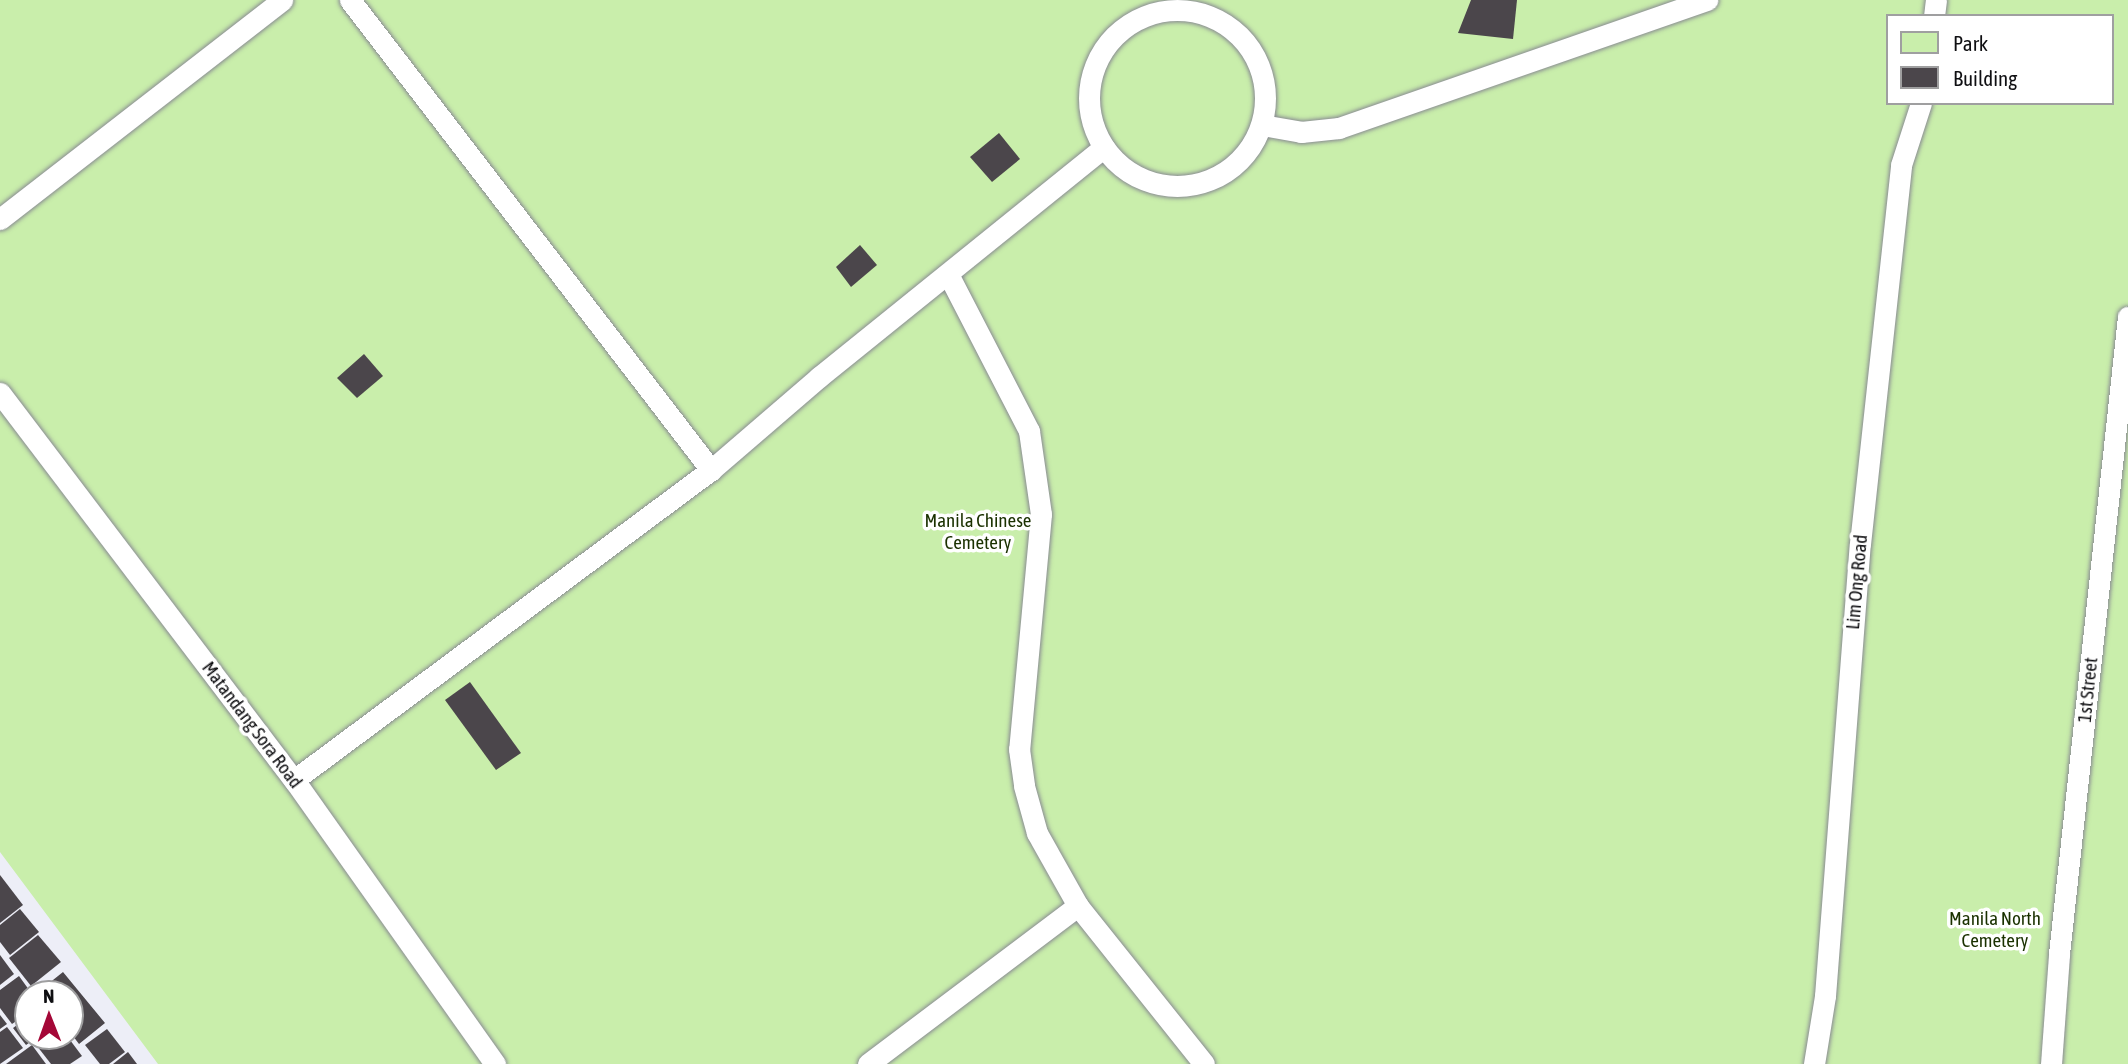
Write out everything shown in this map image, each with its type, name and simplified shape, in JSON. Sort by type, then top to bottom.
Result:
[{"type":"lane","points":[[0,219],[282,0]]},
{"type":"lane","points":[[350,0],[712,470]]},
{"type":"lane","points":[[1262,125],[1301,132],[1339,128],[1684,4],[1707,0]]},
{"type":"lane","points":[[1181,10],[1203,14],[1225,24],[1242,38],[1256,58],[1263,79],[1266,102],[1262,125],[1252,145],[1237,163],[1218,177],[1197,184],[1173,186],[1150,182],[1130,173],[1104,147],[1091,118],[1088,95],[1093,72],[1102,51],[1117,34],[1136,20],[1181,10]]},
{"type":"lane","name":"Lim Ong Road","points":[[1814,1064],[1825,996],[1860,544],[1900,178],[1921,105]]},
{"type":"lane","points":[[294,780],[712,470],[819,377],[1104,147]]},
{"type":"lane","points":[[948,274],[1029,431],[1041,514],[1019,749],[1024,786],[1037,833],[1078,906],[1204,1064]]},
{"type":"lane","name":"1st Street","points":[[2052,1064],[2059,954],[2128,317]]},
{"type":"lane","name":"Matandang Sora Road","points":[[0,393],[294,780],[495,1064]]},
{"type":"lane","points":[[869,1064],[1078,906]]},
{"type":"green space","name":"Manila Chinese Cemetery","points":[[0,0],[2128,0],[2128,1064],[158,1064],[0,852]]},
{"type":"building","points":[[1471,0],[1517,0],[1513,39],[1458,33]]},
{"type":"building","points":[[999,133],[1020,159],[992,182],[970,157]]},
{"type":"building","points":[[860,245],[877,265],[851,287],[836,267]]},
{"type":"building","points":[[364,354],[383,376],[357,398],[337,378]]},
{"type":"building","points":[[470,682],[521,753],[496,770],[445,700]]},
{"type":"building","points":[[0,875],[23,905],[0,923]]},
{"type":"building","points":[[20,909],[39,932],[10,955],[0,942],[0,925]]},
{"type":"building","points":[[38,935],[61,962],[38,980],[26,980],[9,958]]},
{"type":"building","points":[[0,955],[14,974],[0,985]]},
{"type":"building","points":[[63,972],[70,980],[53,980]]},
{"type":"building","points":[[19,976],[22,980],[14,980],[12,1024],[0,1008],[0,990]]},
{"type":"building","points":[[84,998],[105,1023],[84,1040]]},
{"type":"building","points":[[0,1015],[7,1024],[0,1029]]},
{"type":"building","points":[[7,1027],[14,1036],[14,1050],[20,1050],[0,1064],[0,1032]]},
{"type":"building","points":[[107,1029],[125,1052],[109,1064],[100,1064],[85,1045]]},
{"type":"building","points":[[25,1050],[36,1050],[46,1064],[6,1064]]},
{"type":"building","points":[[40,1050],[78,1050],[82,1056],[70,1064],[51,1064]]},
{"type":"building","points":[[128,1052],[137,1064],[113,1064]]},
{"type":"park label","name":"Manila North Cemetery","points":[[1995,930]]}]
